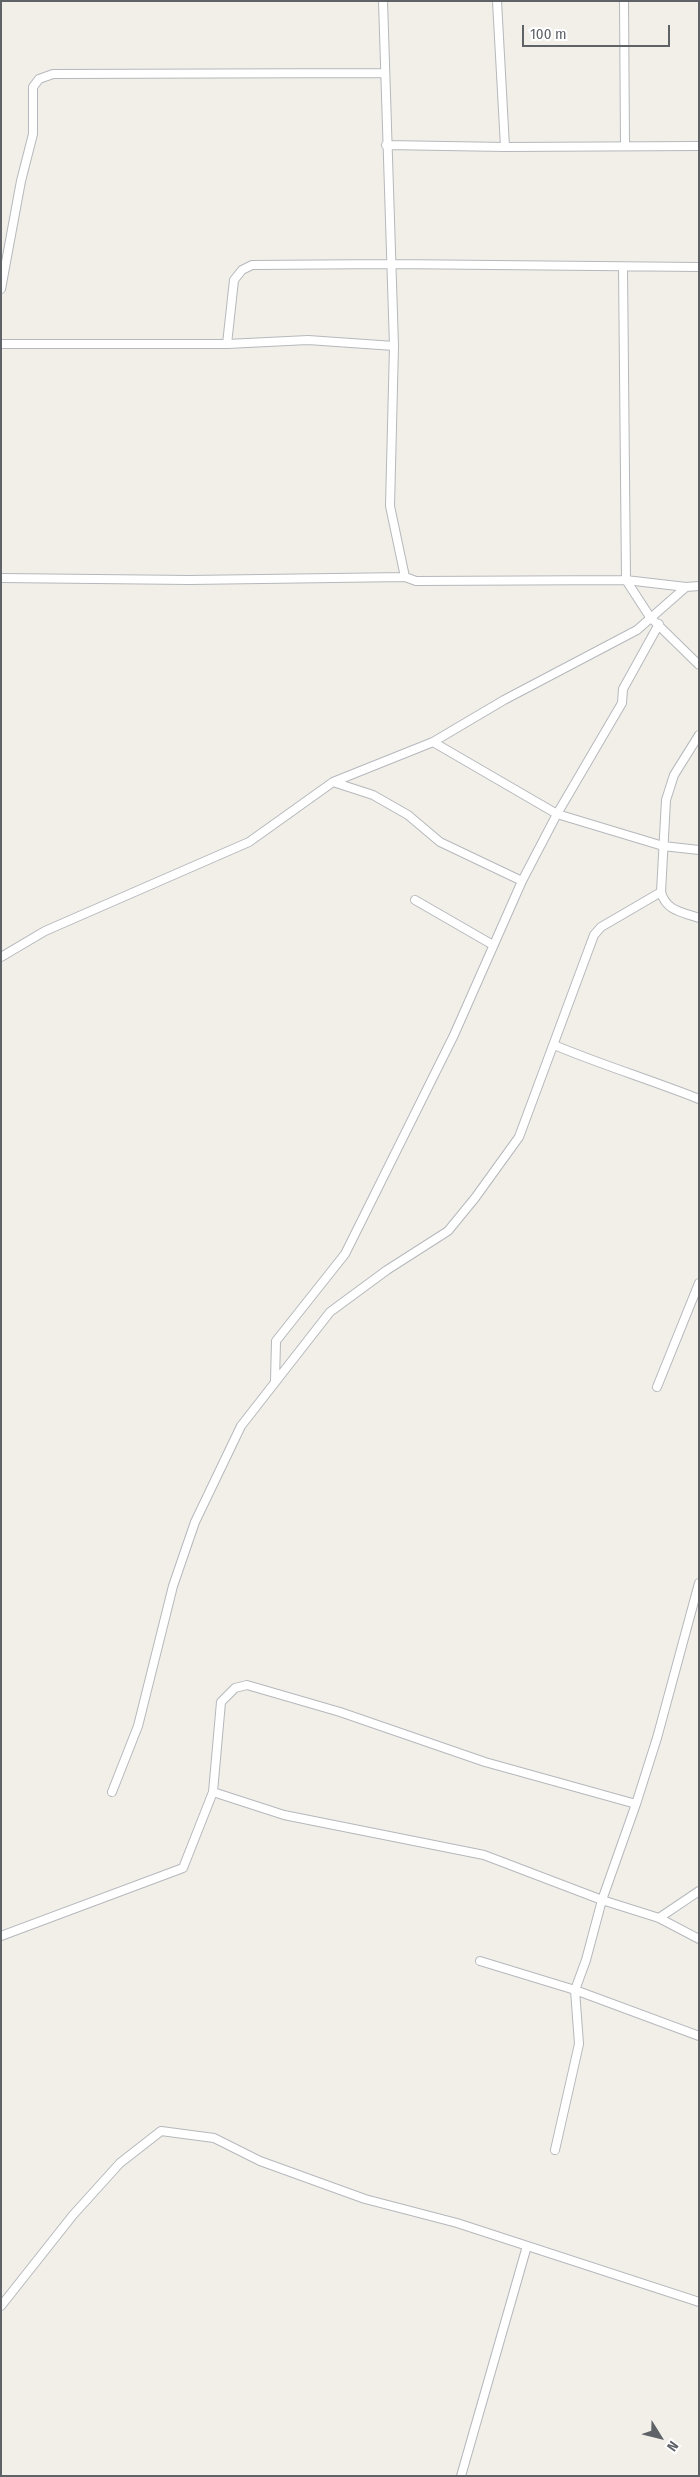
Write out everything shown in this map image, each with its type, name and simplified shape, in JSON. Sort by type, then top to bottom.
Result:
[{"type":"street","points":[[382,1],[394,346],[390,506],[405,577]]},
{"type":"street","points":[[498,1],[505,147]]},
{"type":"street","points":[[624,1],[625,146]]},
{"type":"street","points":[[1,289],[33,134],[33,87],[39,79],[53,74],[384,73]]},
{"type":"street","points":[[386,145],[505,147],[699,146]]},
{"type":"street","points":[[227,344],[234,280],[242,270],[252,266],[391,264],[699,267]]},
{"type":"street","points":[[624,267],[626,580],[650,617],[699,665]]},
{"type":"street","points":[[1,344],[227,344],[308,340],[394,346]]},
{"type":"street","points":[[1,578],[190,580],[405,577],[416,581],[626,580],[686,587],[699,586]]},
{"type":"street","points":[[1,957],[46,932],[250,842],[334,782],[433,742],[504,700],[637,630],[686,587]]},
{"type":"street","points":[[275,1382],[276,1340],[346,1254],[454,1035],[522,881],[557,814],[622,703],[623,689],[658,624]]},
{"type":"street","points":[[699,735],[674,775],[666,800],[662,892],[664,901],[669,908],[699,918]]},
{"type":"street","points":[[433,742],[557,814],[663,846],[699,850]]},
{"type":"street","points":[[334,782],[373,795],[408,815],[440,842],[522,881]]},
{"type":"street","points":[[112,1792],[138,1726],[173,1586],[195,1522],[240,1426],[330,1312],[387,1270],[448,1231],[475,1198],[518,1137],[594,935],[601,927],[662,892]]},
{"type":"street","points":[[415,900],[493,945]]},
{"type":"street","points":[[554,1045],[699,1099]]},
{"type":"street","points":[[657,1387],[699,1283]]},
{"type":"street","points":[[555,2150],[579,2044],[575,1990],[586,1960],[602,1900],[636,1804],[699,1583]]},
{"type":"street","points":[[1,1936],[183,1868],[213,1792],[221,1702],[235,1688],[248,1684],[340,1712],[485,1762],[636,1804]]},
{"type":"street","points":[[213,1792],[284,1815],[484,1855],[602,1900],[659,1918],[699,1939]]},
{"type":"street","points":[[659,1918],[699,1891]]},
{"type":"street","points":[[480,1961],[575,1990],[699,2036]]},
{"type":"street","points":[[1,2306],[73,2215],[120,2163],[161,2131],[214,2138],[260,2162],[365,2199],[456,2223],[699,2302]]},
{"type":"street","points":[[461,2476],[527,2246]]}]
